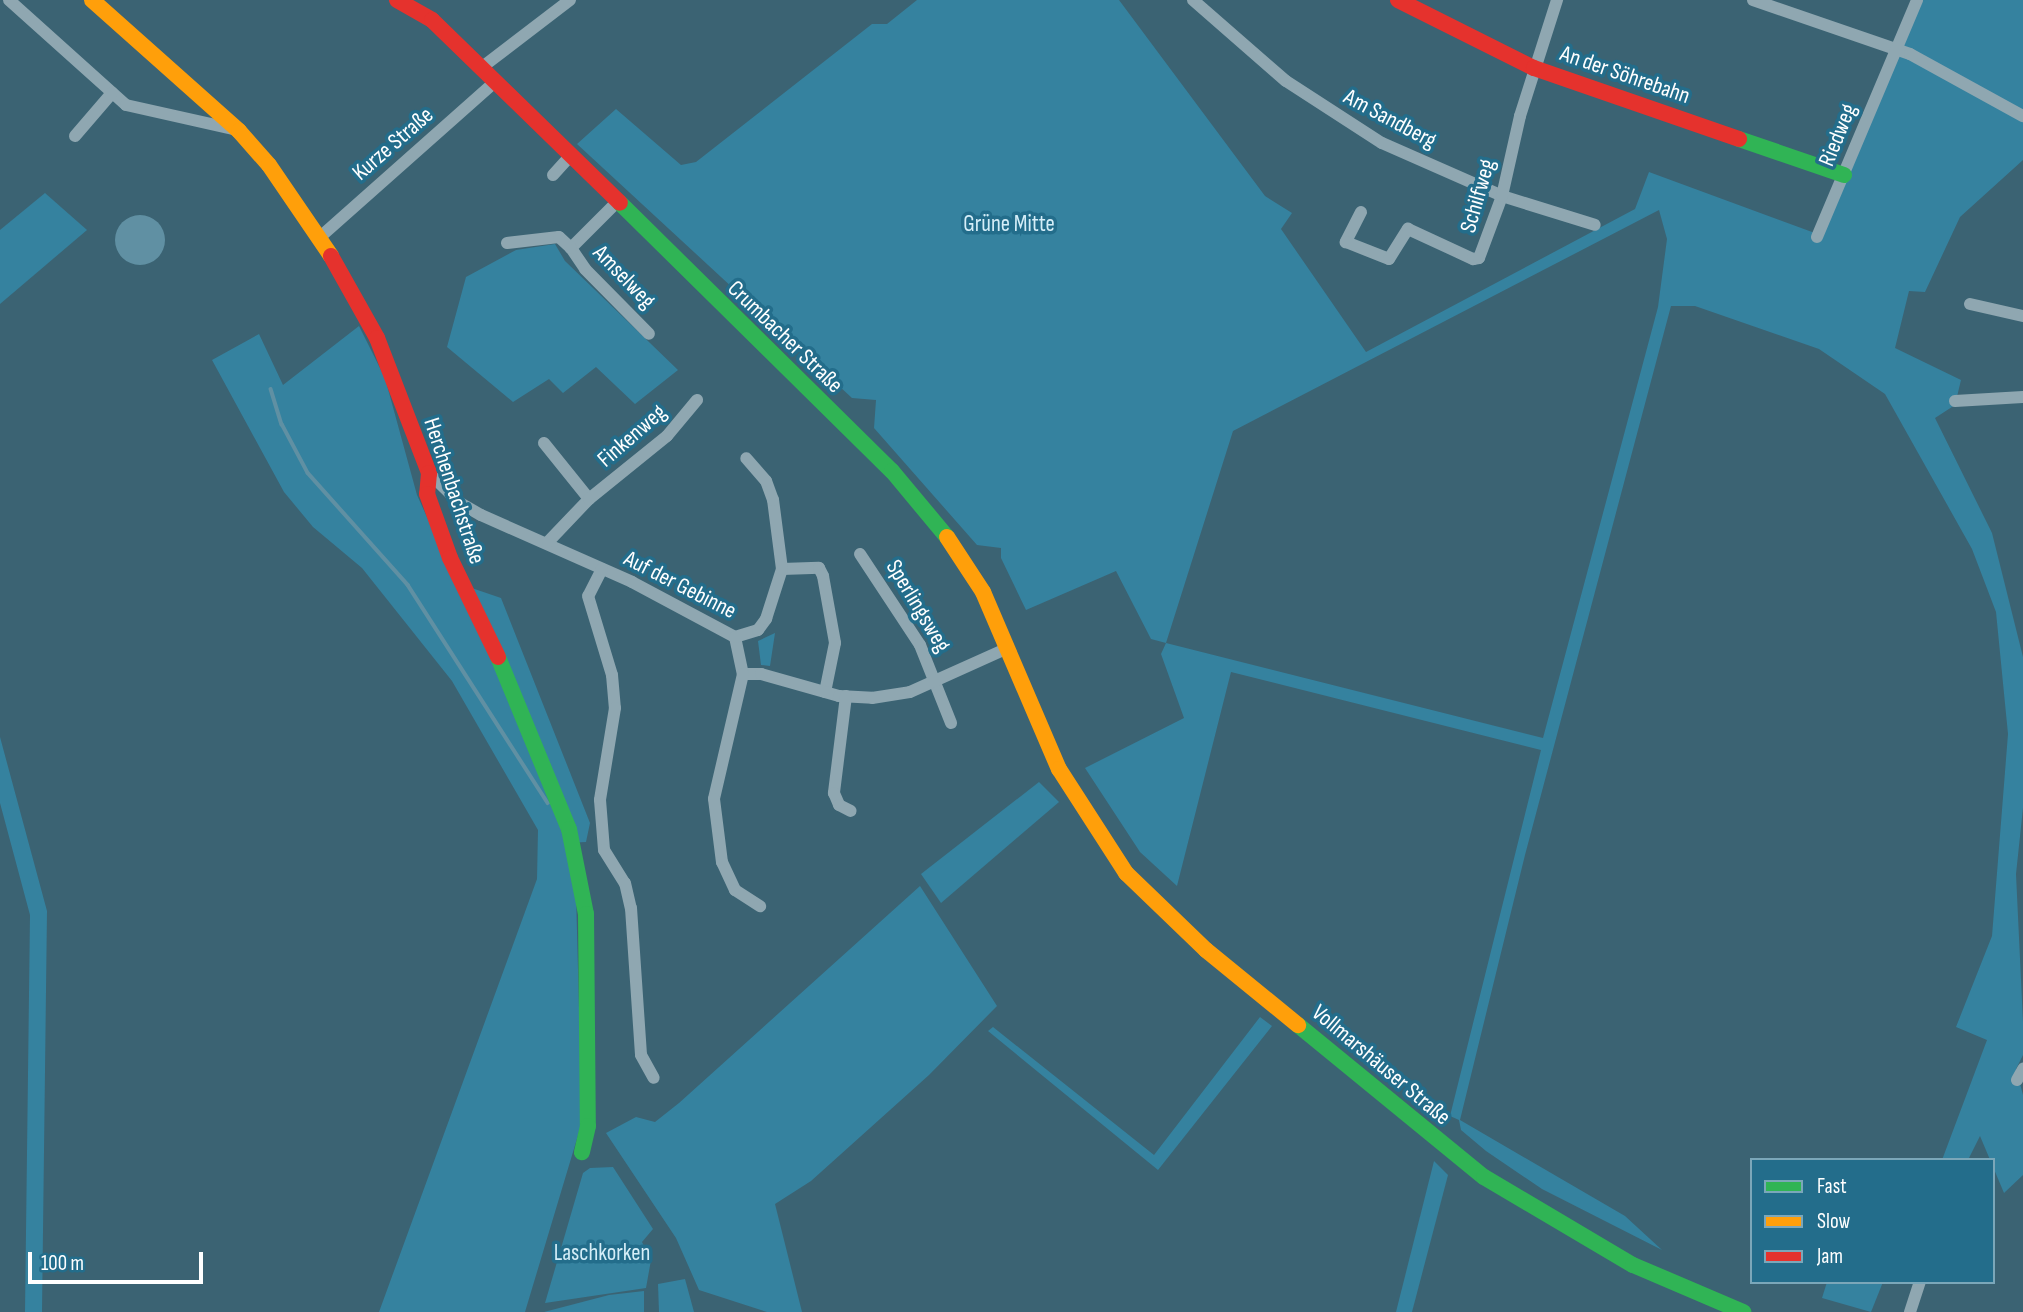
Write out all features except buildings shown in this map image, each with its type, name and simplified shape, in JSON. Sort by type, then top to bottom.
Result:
[{"type":"main road","name":"Herchenbachstraße","points":[[92,0],[239,131],[319,238],[377,338],[429,473],[427,494],[450,558],[515,692],[569,829],[586,914],[588,1126],[582,1152]]},
{"type":"main road","name":"Crumbacher Straße","points":[[397,0],[432,20],[496,81],[915,496],[969,566],[1008,648],[1059,769]]},
{"type":"main road","name":"An der Söhrebahn","points":[[1398,0],[1534,68],[1844,175]]},
{"type":"main road","name":"Vollmarshäuser Straße","points":[[1059,769],[1126,873],[1206,950],[1416,1126],[1484,1177],[1572,1232],[1633,1265],[1743,1312]]},
{"type":"street","points":[[9,0],[126,105],[239,131]]},
{"type":"street","points":[[481,68],[570,0]]},
{"type":"street","name":"Am Sandberg","points":[[1193,0],[1247,50],[1339,118],[1382,143],[1502,197],[1595,225]]},
{"type":"street","name":"Schilfweg","points":[[1361,212],[1346,242],[1390,258],[1408,229],[1473,259],[1484,252],[1502,197],[1534,68],[1557,0]]},
{"type":"street","points":[[1754,0],[1898,50],[1948,71],[2023,116]]},
{"type":"street","name":"Riedweg","points":[[1817,237],[1917,0]]},
{"type":"street","name":"Kurze Straße","points":[[319,238],[496,81]]},
{"type":"street","points":[[75,136],[112,93]]},
{"type":"street","points":[[552,175],[570,156]]},
{"type":"street","name":"Amselweg","points":[[571,248],[617,203]]},
{"type":"street","name":"Amselweg","points":[[507,243],[559,237],[571,248],[585,269],[649,334]]},
{"type":"street","points":[[1969,304],[2023,316]]},
{"type":"street","points":[[1955,401],[2023,397]]},
{"type":"street","name":"Finkenweg","points":[[548,542],[589,499],[667,436],[697,400]]},
{"type":"street","name":"Finkenweg","points":[[544,443],[589,499]]},
{"type":"street","points":[[735,637],[758,630],[766,619],[782,569],[773,500],[766,481],[746,458]]},
{"type":"street","points":[[429,473],[460,503],[548,542]]},
{"type":"street","name":"Auf der Gebinne","points":[[548,542],[735,637],[743,674]]},
{"type":"street","name":"Sperlingsweg","points":[[860,554],[889,591],[937,681],[951,723]]},
{"type":"street","points":[[782,569],[819,568],[823,576],[835,643],[825,692]]},
{"type":"street","points":[[602,569],[588,596],[612,675],[615,708],[600,800],[604,850],[625,884],[631,908],[641,1055],[654,1078]]},
{"type":"street","points":[[760,906],[735,890],[723,862],[715,810],[743,674],[761,674],[846,696],[910,692],[1008,648]]},
{"type":"street","points":[[846,696],[834,793],[839,805],[851,811]]},
{"type":"street","points":[[1910,1312],[1919,1284]]},
{"type":"green space","name":"Grüne Mitte","points":[[917,0],[1119,0],[1265,196],[1292,213],[1281,229],[1366,352],[1635,209],[1649,172],[1823,236],[1921,0],[2023,0],[2023,160],[1960,217],[1925,292],[1909,291],[1895,348],[1961,380],[1955,405],[1935,418],[1992,533],[2023,657],[2023,808],[2016,874],[2023,1055],[2016,1069],[2023,1095],[2023,1175],[2004,1193],[1995,1172],[1995,1158],[1989,1158],[1980,1136],[1969,1158],[1943,1158],[1987,1040],[1956,1027],[1992,936],[2008,734],[1996,612],[1972,549],[1885,394],[1819,349],[1695,306],[1671,306],[1525,855],[1460,1120],[1625,1216],[1662,1250],[1542,1189],[1486,1151],[1461,1130],[1459,1120],[1450,1116],[1541,750],[1231,672],[1177,886],[1140,852],[1085,768],[1184,718],[1161,654],[1166,643],[1151,639],[1116,571],[1026,610],[1001,558],[1001,548],[977,545],[874,428],[876,400],[852,398],[577,144],[616,109],[681,165],[696,162],[872,24],[887,24]],"holes":[[[1659,210],[1667,239],[1658,307],[1543,738],[1166,643],[1233,431]]]},
{"type":"green space","points":[[45,193],[87,230],[0,304],[0,230]]},
{"type":"green space","points":[[555,244],[565,261],[678,370],[635,404],[596,367],[563,393],[549,379],[513,402],[447,347],[466,277],[516,250]]},
{"type":"green space","points":[[359,326],[385,378],[417,495],[457,583],[501,598],[590,823],[586,842],[566,843],[576,893],[582,1122],[525,1312],[379,1312],[537,879],[538,830],[452,681],[362,568],[313,527],[284,492],[212,360],[259,334],[283,385]]},
{"type":"green space","points":[[775,633],[770,666],[761,665],[758,641]]},
{"type":"green space","points":[[0,737],[47,911],[42,1312],[25,1312],[30,915],[0,803]]},
{"type":"green space","points":[[1039,782],[1059,802],[941,903],[921,874]]},
{"type":"green space","points":[[920,886],[997,1006],[929,1075],[811,1181],[775,1204],[802,1312],[767,1312],[699,1290],[676,1238],[606,1133],[636,1117],[655,1122]]},
{"type":"green space","points":[[1260,1017],[1272,1026],[1158,1170],[988,1031],[993,1027],[1154,1155]]},
{"type":"green space","points":[[1434,1161],[1448,1175],[1412,1312],[1396,1312]]},
{"type":"green space","name":"Laschkorken","points":[[613,1167],[653,1229],[642,1242],[651,1260],[646,1288],[545,1303],[583,1173],[590,1168]]},
{"type":"green space","points":[[685,1279],[694,1312],[659,1312],[658,1284]]},
{"type":"green space","points":[[1826,1284],[1882,1284],[1871,1312],[1822,1298]]},
{"type":"green space","points":[[644,1291],[644,1312],[544,1312],[609,1295]]},
{"type":"shaded area","points":[[130,216],[150,216],[164,230],[164,250],[150,264],[130,264],[116,250],[116,230]]},
{"type":"waterway","points":[[271,389],[282,424],[308,473],[408,585],[548,803]]},
{"type":"traffic: fast","points":[[1739,139],[1844,175]]},
{"type":"traffic: fast","points":[[620,203],[892,471],[947,537]]},
{"type":"traffic: fast","points":[[498,657],[569,829],[586,914],[588,1126],[582,1152]]},
{"type":"traffic: fast","points":[[1298,1025],[1484,1177],[1633,1265],[1743,1312]]},
{"type":"traffic: slow","points":[[92,0],[239,131],[269,165],[331,256]]},
{"type":"traffic: slow","points":[[947,537],[983,592],[1059,769],[1126,873],[1206,950],[1298,1025]]},
{"type":"traffic: jam","points":[[397,0],[432,20],[620,203]]},
{"type":"traffic: jam","points":[[1398,0],[1534,68],[1739,139]]},
{"type":"traffic: jam","points":[[331,256],[377,338],[429,473],[427,494],[450,558],[498,657]]}]
